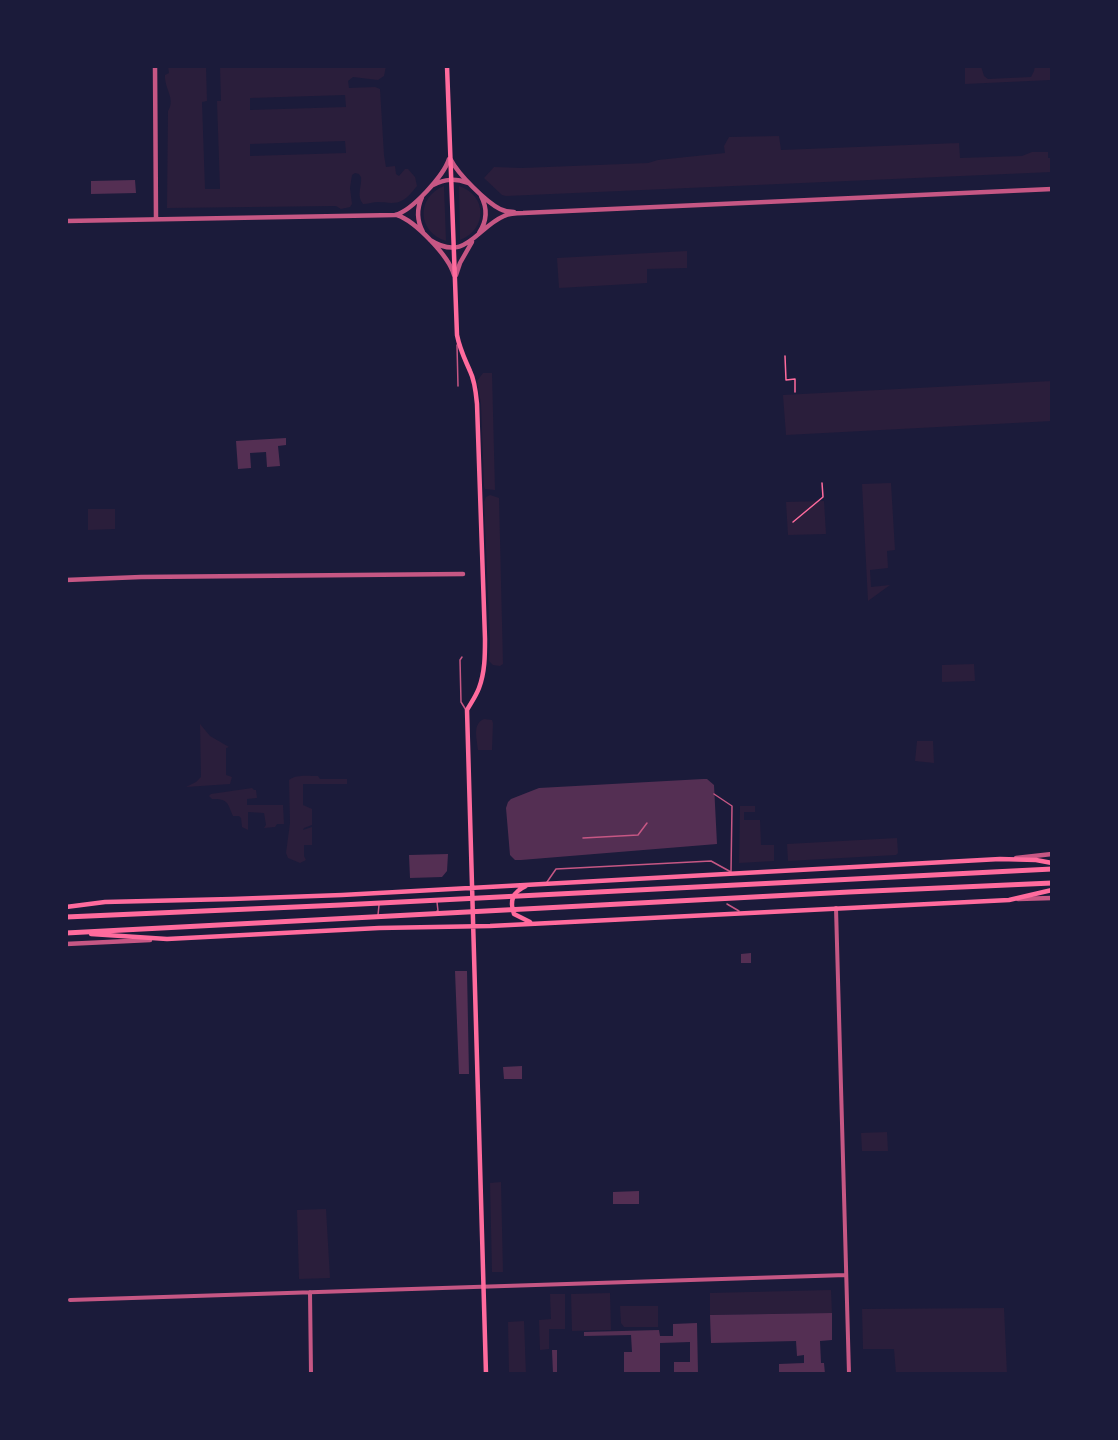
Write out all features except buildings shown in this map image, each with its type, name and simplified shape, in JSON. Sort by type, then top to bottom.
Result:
[{"type":"main road","points":[[447,66],[457,335],[459,348],[471,372],[477,404],[485,616],[482,677],[467,710],[486,1374]]},
{"type":"main road","points":[[66,907],[105,902],[275,898],[1000,859],[1052,863]]},
{"type":"main road","points":[[66,917],[1052,869]]},
{"type":"main road","points":[[69,933],[1052,883]]},
{"type":"main road","points":[[529,885],[519,889],[513,895],[511,905],[514,915],[533,923]]},
{"type":"main road","points":[[69,933],[167,939],[321,930],[474,926],[1010,900],[1052,890]]},
{"type":"street","points":[[155,66],[156,219]]},
{"type":"street","points":[[450,156],[454,167],[478,191],[486,208],[484,224],[457,270],[455,280]]},
{"type":"street","points":[[450,156],[446,167],[424,193],[417,212],[421,230],[450,264],[455,280]]},
{"type":"street","points":[[395,215],[404,211],[433,185],[451,179],[468,183],[500,209],[523,213]]},
{"type":"street","points":[[66,221],[395,215],[404,218],[428,239],[445,247],[454,248],[467,244],[506,215],[523,213],[1052,189]]},
{"type":"street","points":[[66,580],[463,574]]},
{"type":"street","points":[[1000,859],[1052,854]]},
{"type":"street","points":[[1010,900],[1052,898]]},
{"type":"street","points":[[836,908],[849,1374]]},
{"type":"street","points":[[66,944],[167,939]]},
{"type":"street","points":[[70,1300],[846,1275]]},
{"type":"street","points":[[310,1292],[311,1374]]},
{"type":"lane","points":[[457,335],[458,386]]},
{"type":"lane","points":[[462,657],[460,660],[461,702],[467,710]]},
{"type":"lane","points":[[714,794],[732,806],[731,873]]},
{"type":"lane","points":[[583,838],[638,835],[647,823]]},
{"type":"lane","points":[[546,883],[556,869],[711,861],[731,873]]},
{"type":"lane","points":[[378,919],[378,905],[438,902],[438,911],[417,912]]},
{"type":"lane","points":[[727,904],[743,913]]},
{"type":"path","points":[[785,356],[786,380],[795,380],[795,392]]},
{"type":"path","points":[[793,522],[823,497],[822,483]]},
{"type":"shaded area","points":[[168,66],[206,66],[207,101],[202,102],[205,189],[220,189],[217,101],[221,101],[220,66],[386,66],[384,76],[378,80],[353,77],[348,81],[349,88],[375,87],[380,89],[386,167],[395,166],[396,174],[399,176],[405,169],[408,169],[415,177],[417,186],[400,202],[363,204],[360,194],[361,177],[355,173],[352,175],[350,188],[352,204],[350,207],[341,209],[336,206],[167,208],[168,111],[171,102],[165,75],[169,73]],"holes":[[[345,95],[346,107],[250,110],[250,98]],[[345,141],[346,153],[250,156],[250,144]]]},
{"type":"shaded area","points":[[965,66],[981,66],[984,76],[988,79],[1031,77],[1035,66],[1051,66],[1052,72],[1050,72],[1051,80],[965,84]]},
{"type":"shaded area","points":[[779,136],[781,150],[959,143],[960,158],[1022,156],[1032,152],[1048,152],[1048,158],[1052,158],[1052,172],[506,196],[484,178],[494,167],[648,163],[725,153],[724,146],[729,137]]},
{"type":"shaded area","points":[[444,186],[446,241],[436,237],[430,230],[425,223],[424,214],[428,198]]},
{"type":"shaded area","points":[[459,186],[468,190],[475,197],[480,212],[476,228],[460,240]]},
{"type":"shaded area","points":[[687,251],[687,268],[647,269],[647,283],[559,288],[557,258]]},
{"type":"shaded area","points":[[483,373],[492,373],[495,490],[485,489],[484,486],[481,404],[477,381]]},
{"type":"shaded area","points":[[1052,381],[1052,421],[786,435],[783,395]]},
{"type":"shaded area","points":[[891,483],[895,550],[887,551],[888,568],[870,570],[871,587],[890,585],[868,601],[862,484]]},
{"type":"shaded area","points":[[490,495],[499,498],[503,664],[500,666],[493,665],[489,661],[484,502]]},
{"type":"shaded area","points":[[824,501],[826,534],[788,535],[786,502]]},
{"type":"shaded area","points":[[88,509],[115,509],[115,529],[88,530]]},
{"type":"shaded area","points":[[974,664],[975,681],[942,682],[942,665]]},
{"type":"shaded area","points":[[492,720],[493,723],[492,750],[478,750],[477,728],[480,721]]},
{"type":"shaded area","points":[[200,724],[210,736],[229,747],[226,748],[226,775],[232,777],[230,784],[186,787],[201,777]]},
{"type":"shaded area","points":[[917,741],[933,741],[934,763],[915,761]]},
{"type":"shaded area","points":[[299,776],[318,776],[320,779],[347,779],[347,784],[303,784],[303,805],[312,809],[312,825],[303,830],[312,827],[312,845],[304,845],[306,860],[300,863],[288,858],[286,853],[290,823],[289,780]]},
{"type":"shaded area","points":[[252,788],[256,790],[257,798],[247,799],[247,805],[283,805],[284,824],[264,828],[266,825],[264,813],[248,812],[248,830],[242,827],[239,816],[233,816],[226,802],[212,799],[209,796]]},
{"type":"shaded area","points":[[740,806],[755,806],[755,812],[744,812],[744,820],[760,820],[761,845],[774,845],[774,861],[739,863]]},
{"type":"shaded area","points":[[897,838],[898,853],[896,855],[788,861],[787,844]]},
{"type":"shaded area","points":[[887,1132],[888,1151],[862,1151],[861,1133]]},
{"type":"shaded area","points":[[501,1182],[503,1272],[492,1272],[490,1183]]},
{"type":"shaded area","points":[[326,1209],[330,1278],[299,1279],[297,1210]]},
{"type":"shaded area","points":[[831,1290],[832,1313],[710,1315],[710,1293]]},
{"type":"shaded area","points":[[610,1293],[611,1330],[572,1331],[571,1294]]},
{"type":"shaded area","points":[[550,1294],[565,1294],[565,1329],[549,1329],[549,1349],[540,1350],[539,1320],[551,1319]]},
{"type":"shaded area","points":[[620,1306],[658,1306],[658,1327],[624,1327],[621,1323]]},
{"type":"shaded area","points":[[1004,1308],[1007,1374],[896,1374],[894,1349],[863,1349],[862,1309]]},
{"type":"shaded area","points":[[524,1321],[526,1374],[509,1374],[508,1322]]}]
